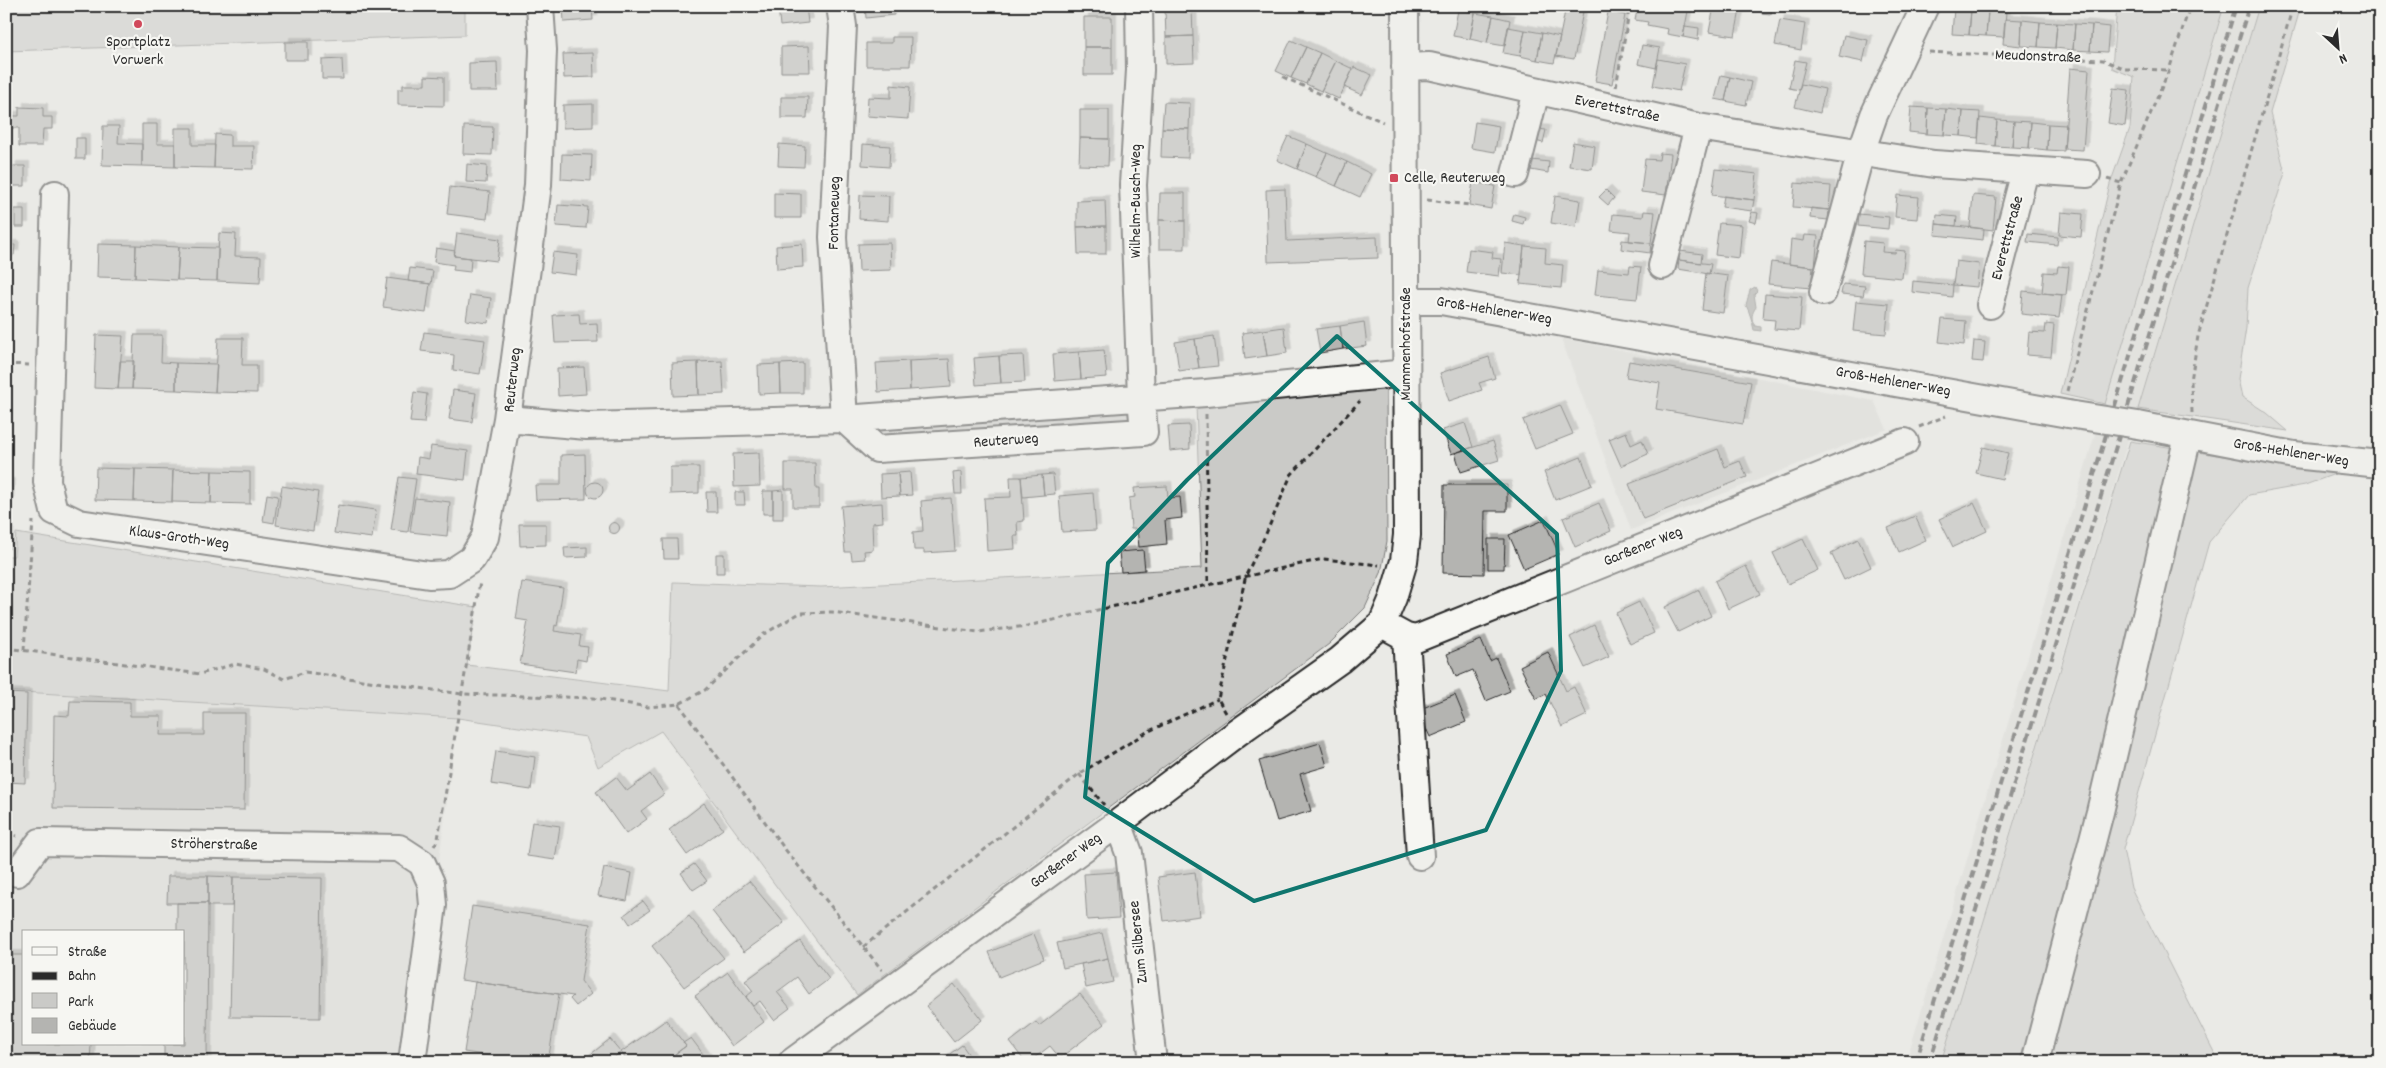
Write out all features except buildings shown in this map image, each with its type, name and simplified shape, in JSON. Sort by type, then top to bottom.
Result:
[{"type":"street","name":"Reuterweg","points":[[540,6],[542,50],[538,185],[507,419],[587,426],[844,419],[1206,393],[1396,373]]},
{"type":"street","name":"Fontaneweg","points":[[840,6],[843,26],[833,237],[844,419]]},
{"type":"street","name":"Wilhelm-Busch-Weg","points":[[1140,6],[1140,70],[1133,185],[1141,397]]},
{"type":"street","name":"Mummenhofstraße","points":[[1340,660],[1382,624],[1393,598],[1404,561],[1407,535],[1396,373],[1406,301],[1405,6]]},
{"type":"street","points":[[1823,292],[1860,152],[1874,115],[1906,51],[1917,8]]},
{"type":"street","name":"Everettstraße","points":[[1405,67],[1429,66],[1698,127],[1934,164],[2087,174]]},
{"type":"street","points":[[1515,174],[1536,91]]},
{"type":"street","points":[[1662,266],[1698,127]]},
{"type":"street","name":"Everettstraße","points":[[1990,305],[2025,171]]},
{"type":"street","name":"Klaus-Groth-Weg","points":[[56,194],[47,482],[54,511],[79,523],[429,575],[450,574],[472,559],[485,536],[507,419]]},
{"type":"street","name":"Groß-Hehlener-Weg","points":[[1406,301],[1441,301],[2138,425],[2294,455],[2380,464]]},
{"type":"street","name":"Reuterweg","points":[[844,419],[877,449],[1144,432],[1141,397]]},
{"type":"street","points":[[2035,1062],[2100,812],[2188,436]]},
{"type":"street","name":"Garßener Weg","points":[[1406,637],[1416,639],[1906,442]]},
{"type":"street","points":[[1382,624],[1406,637],[1420,856]]},
{"type":"street","name":"Garßener Weg","points":[[792,1062],[1118,823],[1237,733],[1340,660]]},
{"type":"street","name":"Zum Silbersee","points":[[1118,823],[1129,853],[1153,1062]]},
{"type":"street","name":"Ströherstraße","points":[[17,873],[40,842],[399,848],[422,863]]},
{"type":"street","points":[[412,1062],[433,905],[431,883],[422,863]]},
{"type":"path","points":[[1612,108],[1628,18],[1628,6]]},
{"type":"path","points":[[2070,380],[2121,183],[2169,70],[2190,6]]},
{"type":"path","points":[[2188,436],[2192,422],[2192,382],[2198,336],[2293,6]]},
{"type":"path","name":"Meudonstraße","points":[[1906,51],[2103,60],[2126,69],[2169,70]]},
{"type":"path","points":[[1283,77],[1405,131]]},
{"type":"path","points":[[1405,200],[1469,205]]},
{"type":"path","points":[[1237,733],[1218,699],[1246,575],[1266,536],[1291,475],[1396,373]]},
{"type":"path","points":[[1206,393],[1208,584]]},
{"type":"path","points":[[24,650],[34,516]]},
{"type":"path","points":[[422,863],[438,839],[462,694],[481,577],[472,559]]},
{"type":"path","points":[[6,648],[200,674],[235,664],[264,669],[284,680],[305,672],[462,694],[594,698],[648,707],[678,704],[705,690],[764,634],[800,612],[832,612],[978,632],[1027,626],[1323,559],[1378,565],[1404,561]]},
{"type":"path","points":[[863,947],[1079,774],[1146,732],[1218,699]]},
{"type":"path","points":[[678,704],[784,848],[895,986]]},
{"type":"path","points":[[1079,774],[1118,823]]},
{"type":"highlighted area","points":[[1337,336],[1557,534],[1561,671],[1486,830],[1254,901],[1085,797],[1108,563],[1187,480]]},
{"type":"shaded area","points":[[2224,6],[2259,6],[1941,1062],[1906,1062]]},
{"type":"shaded area","points":[[1755,287],[1757,291],[1754,294],[1756,307],[1752,318],[1755,326],[1761,327],[1761,331],[1754,330],[1746,305],[1750,290]]},
{"type":"shaded area","points":[[1561,338],[1874,401],[1887,429],[1631,530]]},
{"type":"shaded area","points":[[6,691],[458,718],[412,1062],[6,1062]]},
{"type":"green space","name":"Sportplatz Vorwerk","points":[[6,6],[465,6],[465,35],[6,51]]},
{"type":"green space","points":[[2117,6],[2224,6],[2105,404],[2060,394],[2110,184],[2130,128],[2134,77],[2112,68]]},
{"type":"green space","points":[[2259,6],[2301,6],[2270,113],[2285,173],[2248,288],[2246,328],[2238,379],[2242,397],[2267,413],[2288,431],[2138,409]]},
{"type":"green space","points":[[1386,385],[1387,541],[1381,573],[1365,608],[1329,644],[857,995],[661,731],[598,767],[586,737],[458,718],[6,691],[6,556],[14,556],[16,533],[476,607],[467,665],[669,691],[673,582],[821,587],[1202,568],[1196,405]]},
{"type":"green space","points":[[1131,408],[1133,424],[875,442],[874,425]]},
{"type":"green space","points":[[2130,441],[2335,474],[2305,485],[2249,495],[2209,542],[2123,849],[2131,888],[2219,1062],[1941,1062]]},
{"type":"railway","points":[[1916,1062],[2236,6]]},
{"type":"railway","points":[[1930,1062],[2249,6]]},
{"type":"place","name":"Sportplatz Vorwerk","points":[[138,24]]},
{"type":"place","name":"Celle, Reuterweg","points":[[1394,178]]}]
